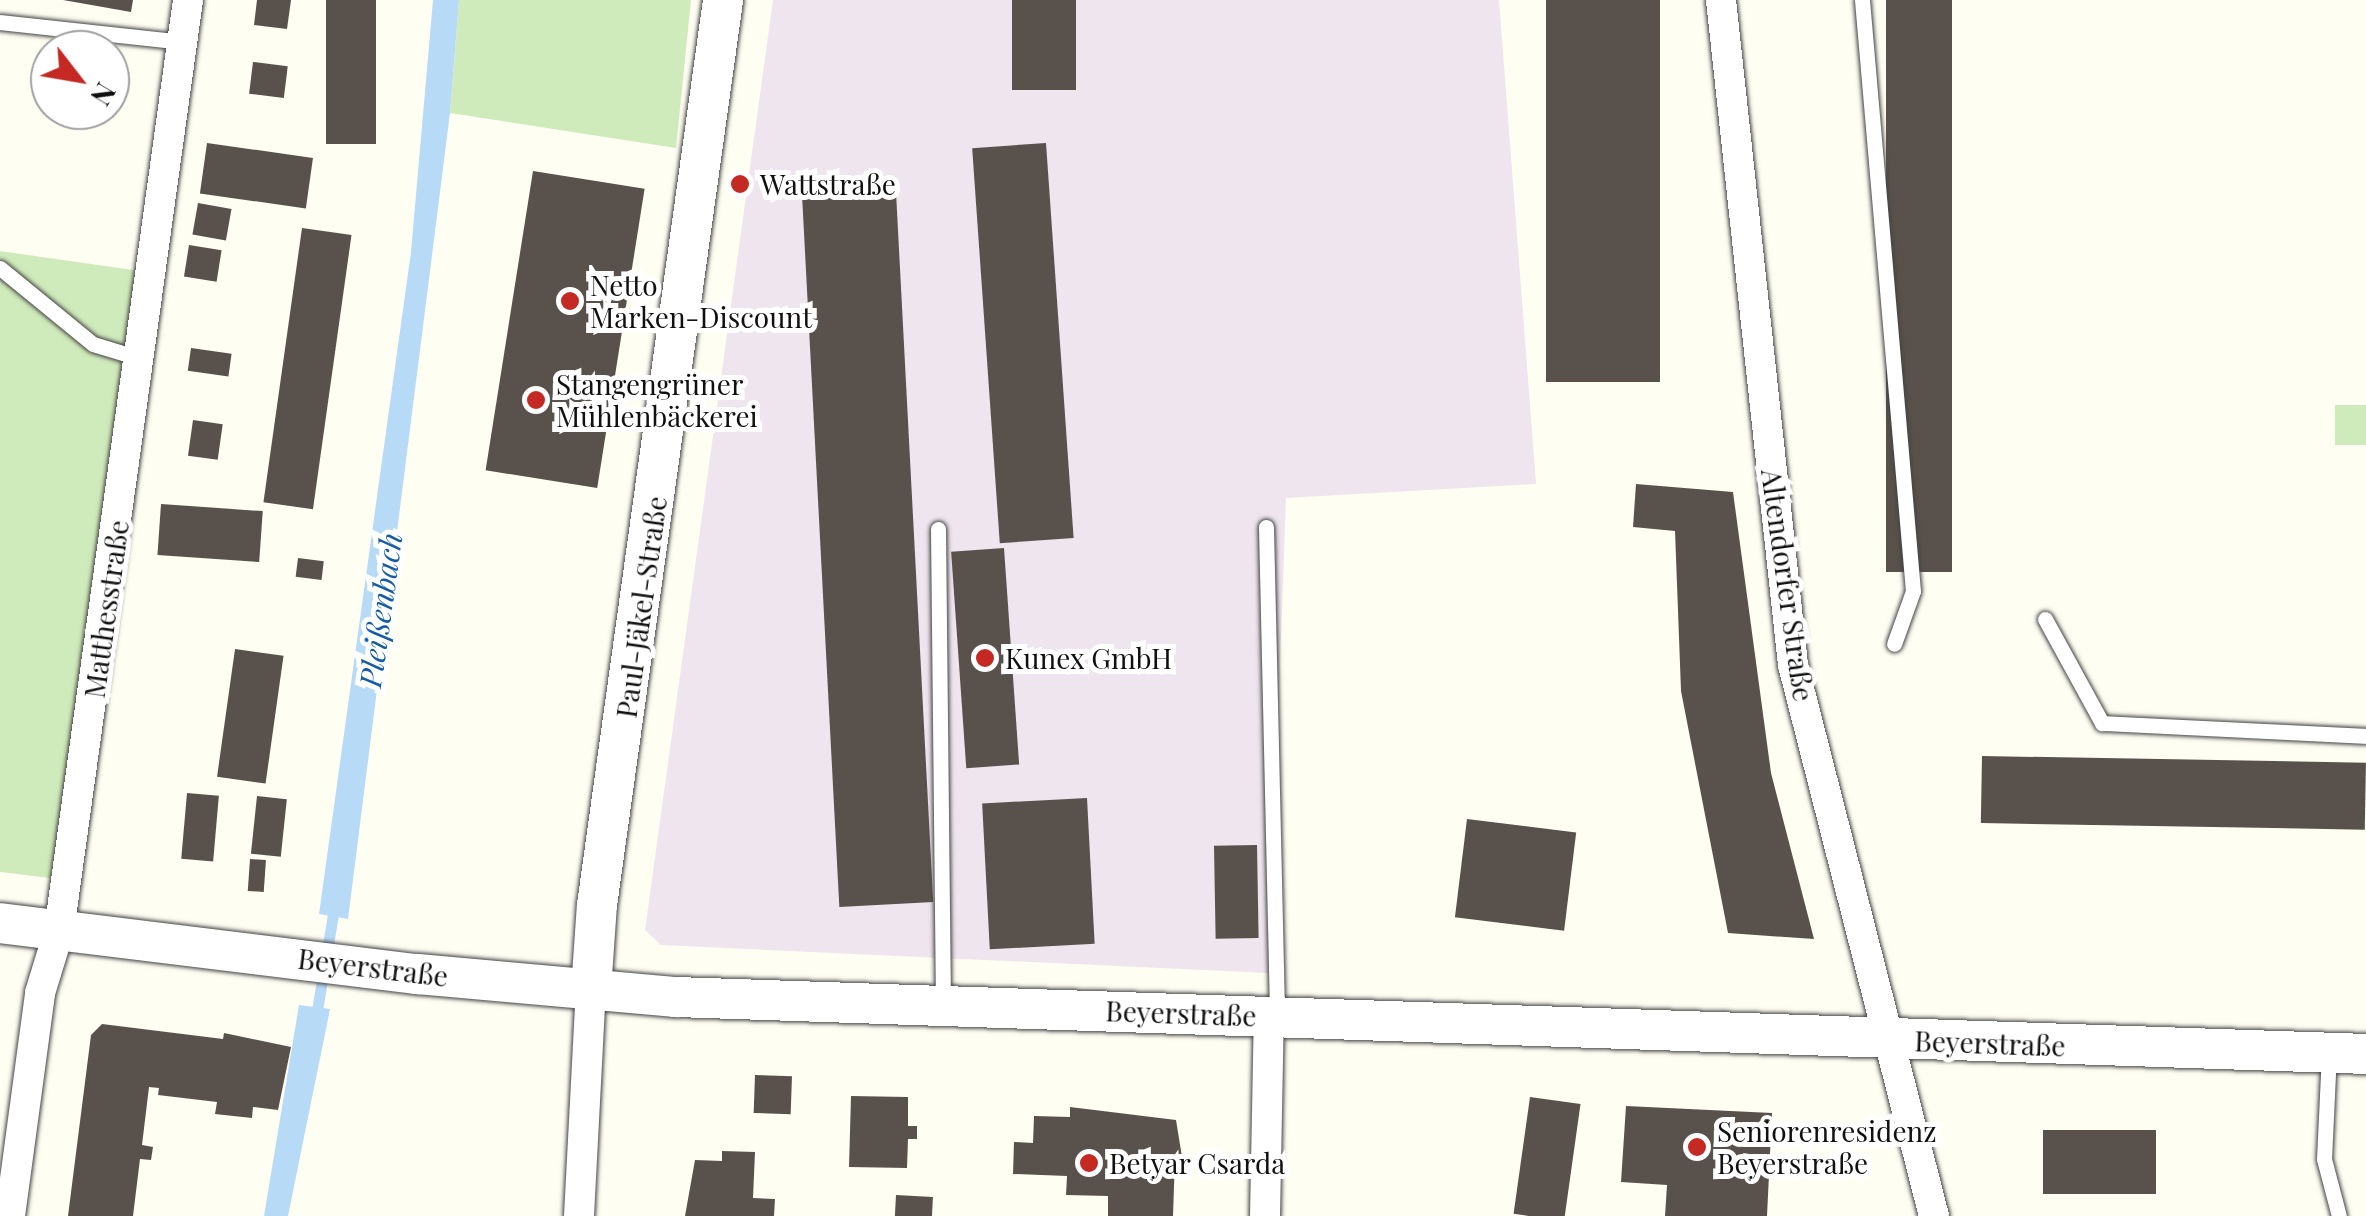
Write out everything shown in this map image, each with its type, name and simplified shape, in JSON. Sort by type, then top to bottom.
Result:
[{"type":"street","name":"Matthesstraße","points":[[10,1216],[40,993],[59,931],[142,359],[188,0]]},
{"type":"street","name":"Paul-Jäkel-Straße","points":[[579,1216],[597,905],[723,0]]},
{"type":"street","name":"Altendorfer Straße","points":[[1720,0],[1793,665],[1934,1216]]},
{"type":"street","name":"Beyerstraße","points":[[0,922],[591,990],[1887,1040],[2347,1053]]},
{"type":"street","points":[[1266,1216],[1273,1016]]},
{"type":"lane","points":[[1862,0],[1913,591],[1894,644]]},
{"type":"lane","points":[[0,22],[183,42]]},
{"type":"lane","points":[[0,268],[93,344],[142,359]]},
{"type":"lane","points":[[1266,527],[1273,1016]]},
{"type":"lane","points":[[938,530],[942,1005]]},
{"type":"lane","points":[[2046,619],[2102,723],[2366,736]]},
{"type":"lane","points":[[2340,1216],[2331,1205],[2324,1159],[2347,1053]]},
{"type":"shaded area","points":[[773,0],[1499,0],[1536,484],[1286,498],[1269,973],[661,945],[645,930]]},
{"type":"green space","points":[[459,0],[691,0],[676,148],[450,113]]},
{"type":"green space","points":[[0,251],[154,273],[66,880],[0,872]]},
{"type":"green space","points":[[2335,405],[2366,405],[2366,445],[2335,445]]},
{"type":"water","points":[[433,0],[459,0],[450,113],[348,919],[319,914],[411,252]]},
{"type":"water","points":[[299,1005],[330,1009],[288,1216],[264,1216]]},
{"type":"building","points":[[63,0],[133,0],[131,12]]},
{"type":"building","points":[[257,0],[291,0],[287,29],[254,25]]},
{"type":"building","points":[[326,0],[376,0],[376,144],[326,144]]},
{"type":"building","points":[[1012,0],[1076,0],[1076,90],[1012,90]]},
{"type":"building","points":[[1546,0],[1660,0],[1660,382],[1546,382]]},
{"type":"building","points":[[1886,0],[1952,0],[1952,572],[1886,572]]},
{"type":"building","points":[[253,62],[288,66],[284,98],[249,94]]},
{"type":"building","points":[[207,143],[313,158],[306,208],[200,194]]},
{"type":"building","points":[[1046,143],[1074,538],[1000,543],[972,148]]},
{"type":"building","name":"Netto Marken-Discount","points":[[533,171],[645,189],[597,488],[486,470]]},
{"type":"building","points":[[896,192],[933,902],[839,907],[802,197]]},
{"type":"building","points":[[198,203],[231,209],[226,240],[192,235]]},
{"type":"building","points":[[302,228],[352,235],[313,509],[263,502]]},
{"type":"building","points":[[189,245],[222,250],[217,282],[184,277]]},
{"type":"building","points":[[191,348],[232,354],[228,376],[188,371]]},
{"type":"building","points":[[193,420],[223,424],[218,460],[188,456]]},
{"type":"building","points":[[1636,484],[1733,492],[1771,773],[1814,939],[1728,933],[1681,691],[1675,531],[1633,527]]},
{"type":"building","points":[[161,504],[263,511],[259,562],[157,555]]},
{"type":"building","name":"Kunex GmbH","points":[[1004,548],[1019,764],[966,768],[951,552]]},
{"type":"building","points":[[298,558],[324,561],[321,580],[296,577]]},
{"type":"building","points":[[235,649],[284,656],[266,784],[217,777]]},
{"type":"building","points":[[1982,756],[2366,763],[2365,830],[1981,823]]},
{"type":"building","points":[[187,793],[219,796],[213,862],[181,859]]},
{"type":"building","points":[[257,796],[287,799],[281,857],[251,854]]},
{"type":"building","points":[[1087,798],[1095,944],[990,949],[982,803]]},
{"type":"building","points":[[1467,819],[1576,832],[1564,931],[1455,917]]},
{"type":"building","points":[[1257,845],[1259,938],[1216,939],[1214,846]]},
{"type":"building","points":[[250,859],[266,860],[264,892],[248,891]]},
{"type":"building","points":[[102,1024],[223,1039],[224,1033],[291,1047],[278,1110],[253,1107],[252,1118],[215,1114],[217,1102],[158,1095],[159,1088],[149,1087],[142,1145],[153,1147],[151,1160],[140,1159],[133,1216],[68,1216],[91,1035]]},
{"type":"building","points":[[755,1075],[792,1076],[791,1114],[754,1113]]},
{"type":"building","points":[[851,1096],[908,1097],[908,1126],[917,1126],[917,1139],[908,1139],[907,1168],[849,1167]]},
{"type":"building","points":[[1530,1097],[1581,1104],[1565,1216],[1514,1214]]},
{"type":"building","name":"Seniorenresidenz Beyerstraße","points":[[1626,1106],[1772,1113],[1767,1216],[1665,1216],[1667,1185],[1621,1182]]},
{"type":"building","points":[[1070,1107],[1176,1120],[1182,1157],[1175,1157],[1173,1216],[1108,1216],[1108,1196],[1066,1195],[1067,1176],[1013,1174],[1014,1142],[1033,1143],[1034,1116],[1070,1117]]},
{"type":"building","points":[[2043,1130],[2156,1130],[2156,1194],[2043,1194]]},
{"type":"building","points":[[722,1151],[755,1152],[753,1198],[775,1199],[774,1216],[685,1216],[695,1160],[722,1161]]},
{"type":"building","points":[[896,1195],[933,1197],[932,1216],[895,1216]]},
{"type":"waterway","name":"Pleißenbach","points":[[315,1022],[335,902]]},
{"type":"place","name":"Wattstraße","points":[[740,184]]},
{"type":"place","name":"Netto Marken-Discount","points":[[570,301]]},
{"type":"place","name":"Stangengrüner Mühlenbäckerei","points":[[536,400]]},
{"type":"place","name":"Kunex GmbH","points":[[985,658]]},
{"type":"place","name":"Seniorenresidenz Beyerstraße","points":[[1697,1147]]},
{"type":"place","name":"Betyar Csarda","points":[[1089,1163]]}]
